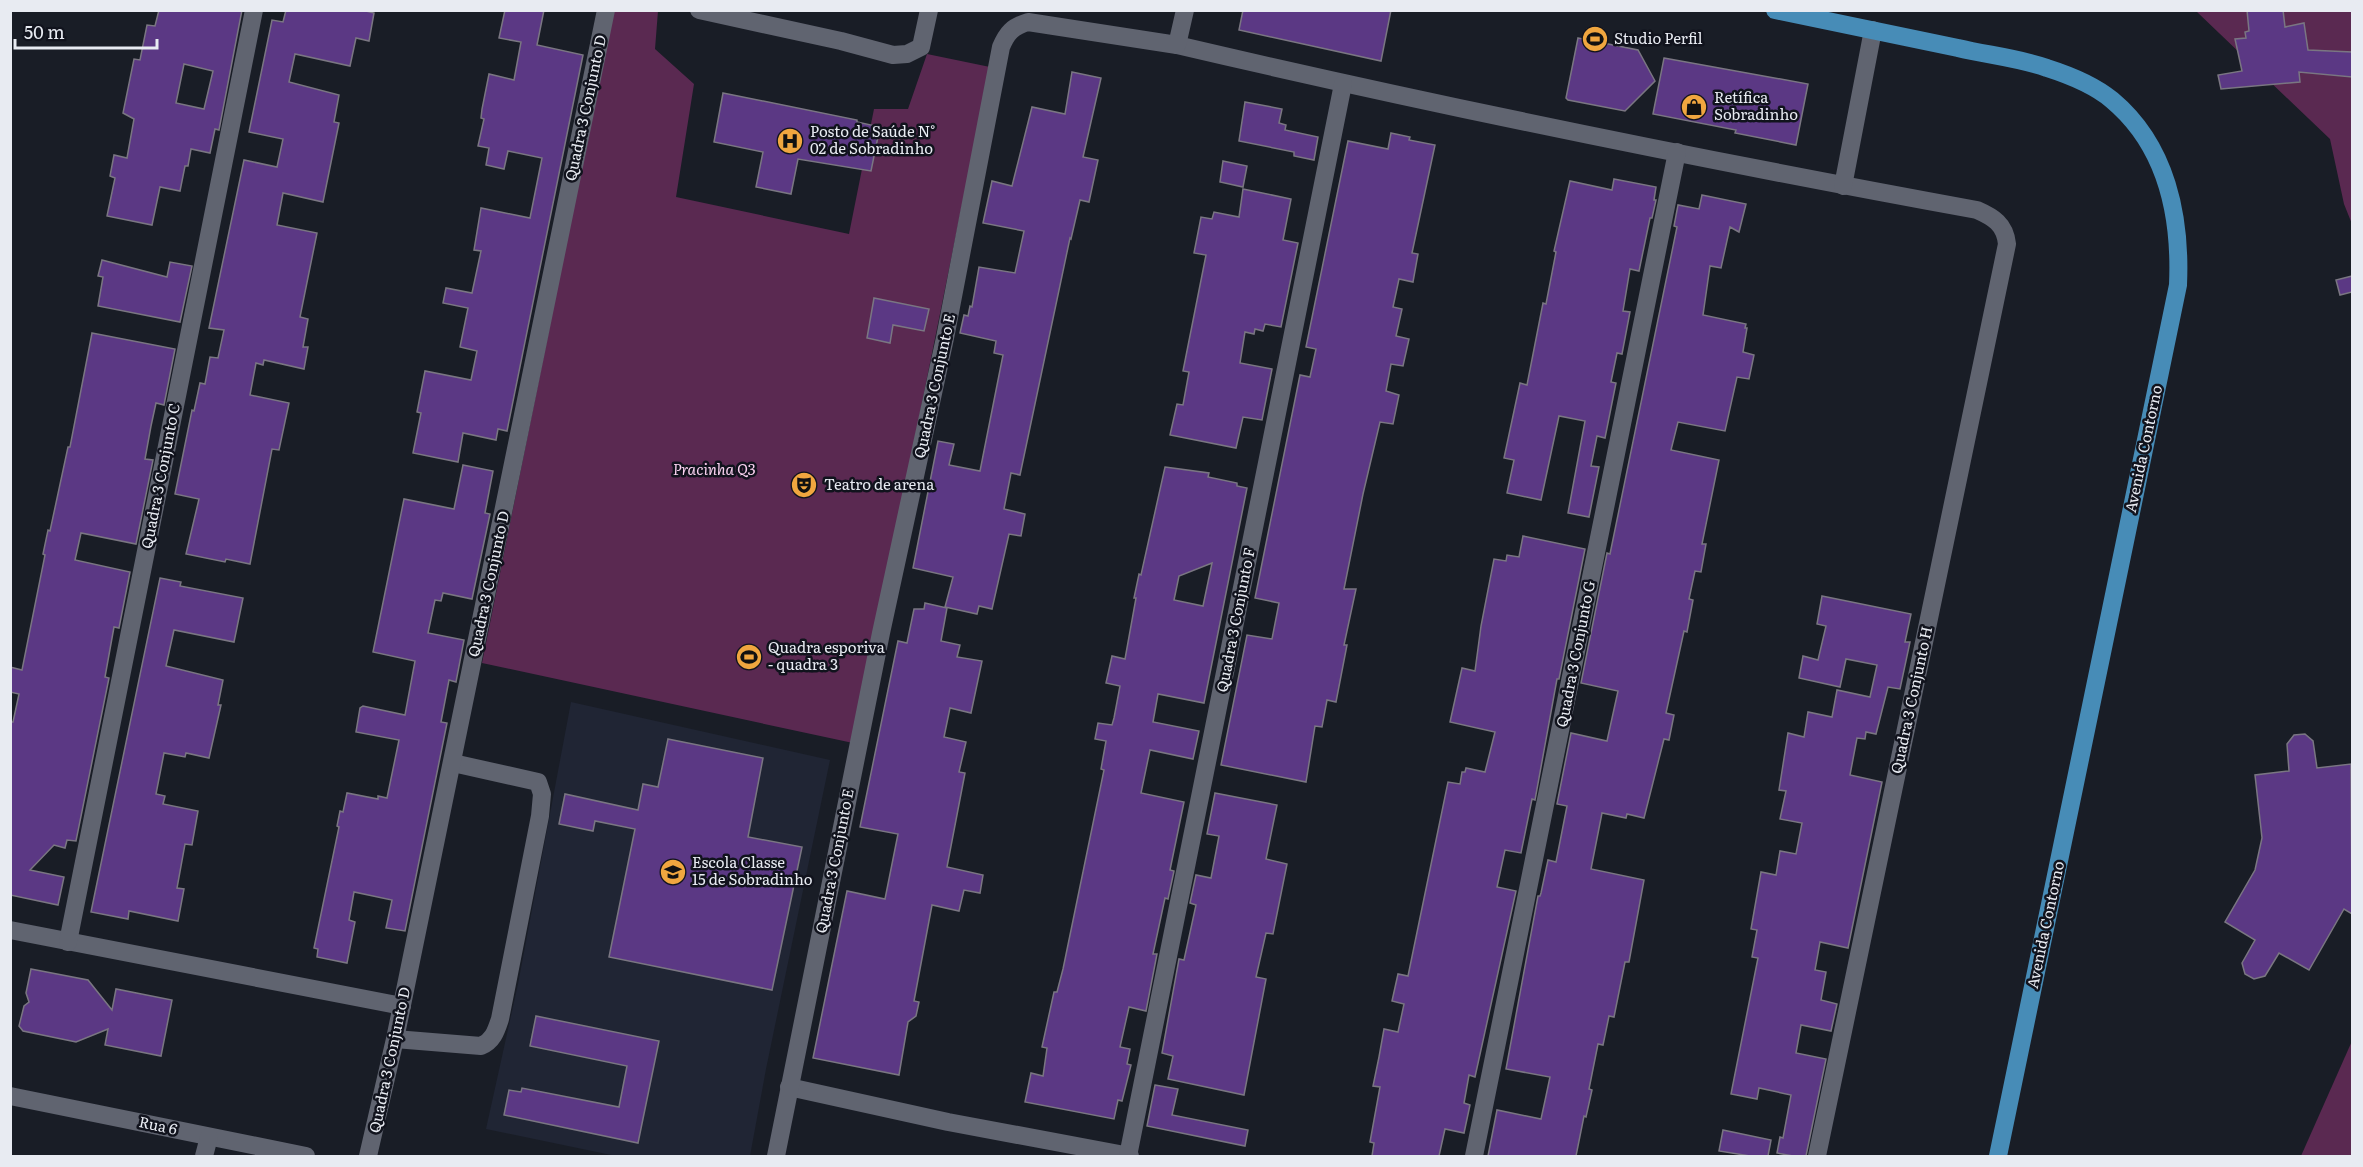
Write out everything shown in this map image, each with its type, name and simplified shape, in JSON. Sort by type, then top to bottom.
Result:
[{"type":"main road","name":"Avenida Contorno","points":[[1775,10],[2045,67],[2088,84],[2111,98],[2145,136],[2164,176],[2178,229],[2180,252],[2178,285],[1998,1156]]},
{"type":"street","name":"Quadra 3 Conjunto C","points":[[68,942],[254,10]]},
{"type":"street","name":"Quadra 3 Conjunto D","points":[[368,1156],[453,763],[606,10]]},
{"type":"street","points":[[699,10],[841,41],[893,55],[906,54],[921,47],[929,10]]},
{"type":"street","points":[[1177,45],[1185,10]]},
{"type":"street","name":"Quadra 3 Conjunto E","points":[[776,1156],[881,633],[945,338],[1001,47],[1007,34],[1014,27],[1028,22],[1177,45],[1343,84],[1843,186],[1977,210],[1997,220],[2006,236],[2007,244]]},
{"type":"street","points":[[1843,186],[1872,30]]},
{"type":"street","name":"Quadra 3 Conjunto F","points":[[1129,1156],[1343,84]]},
{"type":"street","name":"Quadra 3 Conjunto G","points":[[1474,1156],[1677,152]]},
{"type":"street","name":"Quadra 3 Conjunto H","points":[[1817,1156],[2007,244]]},
{"type":"street","points":[[395,1039],[481,1046],[489,1043],[500,1019],[542,794],[538,782],[453,763]]},
{"type":"street","points":[[10,930],[402,1006]]},
{"type":"street","points":[[789,1087],[948,1122],[1129,1156]]},
{"type":"street","name":"Rua 6","points":[[10,1096],[306,1156]]},
{"type":"street","points":[[204,1156],[209,1137]]},
{"type":"shaded area","name":"Escola Classe 15 de Sobradinho","points":[[571,702],[830,760],[750,1156],[616,1156],[486,1129],[518,984]]},
{"type":"green space","name":"Pracinha Q3","points":[[613,11],[658,11],[655,49],[694,84],[676,197],[849,234],[874,109],[908,109],[927,54],[990,67],[853,743],[482,663]]},
{"type":"green space","points":[[2196,11],[2352,11],[2352,224],[2344,204],[2330,139]]},
{"type":"green space","points":[[2352,1041],[2352,1156],[2301,1156]]},
{"type":"building","points":[[159,10],[242,10],[219,130],[215,129],[210,153],[191,149],[180,191],[160,187],[152,225],[107,216],[115,178],[110,176],[114,155],[127,158],[134,119],[123,113],[134,59],[140,60],[147,25],[155,26]],"holes":[[[184,64],[213,71],[204,109],[176,103]]]},
{"type":"building","points":[[286,10],[362,10],[374,13],[369,41],[356,38],[350,66],[295,54],[289,82],[339,95],[334,122],[339,123],[323,202],[283,193],[277,225],[317,233],[300,317],[308,319],[303,347],[308,347],[304,369],[264,360],[263,365],[256,363],[250,395],[289,403],[279,450],[272,449],[250,564],[226,559],[225,562],[186,554],[199,499],[175,494],[192,410],[194,411],[200,383],[205,384],[210,357],[218,358],[224,330],[209,328],[244,160],[277,167],[283,139],[249,132],[272,20],[283,22]]},
{"type":"building","points":[[505,10],[544,10],[537,45],[583,55],[507,431],[498,429],[496,440],[463,433],[458,462],[413,453],[421,413],[417,412],[425,371],[471,380],[477,351],[460,347],[468,308],[443,303],[446,288],[472,293],[481,251],[474,250],[481,208],[530,218],[542,158],[508,151],[504,169],[486,165],[489,148],[478,146],[484,119],[481,118],[482,109],[489,74],[514,80],[521,42],[499,38]]},
{"type":"building","points":[[1243,10],[1391,10],[1381,61],[1239,30]]},
{"type":"building","points":[[2247,10],[2283,10],[2285,27],[2304,23],[2308,50],[2352,52],[2352,77],[2299,72],[2300,82],[2221,89],[2218,75],[2242,71],[2235,39],[2246,38],[2245,32],[2249,31]]},
{"type":"building","points":[[1578,38],[1638,50],[1655,81],[1625,111],[1568,100],[1566,98]]},
{"type":"building","points":[[1664,58],[1808,84],[1796,145],[1735,133],[1736,130],[1653,114]]},
{"type":"building","points":[[1072,72],[1101,78],[1083,157],[1098,160],[1089,202],[1080,200],[1070,238],[1020,475],[1011,473],[1004,509],[1025,514],[1021,536],[1009,534],[992,609],[979,606],[977,614],[945,607],[953,577],[913,568],[938,441],[954,444],[949,465],[980,471],[1003,355],[994,353],[996,341],[960,333],[964,315],[968,316],[970,306],[972,307],[979,267],[1015,273],[1024,231],[983,223],[992,181],[1012,186],[1032,107],[1065,114]]},
{"type":"building","points":[[723,93],[857,120],[857,122],[880,127],[871,171],[798,159],[791,194],[756,187],[763,152],[714,142]]},
{"type":"building","points":[[1245,102],[1282,109],[1279,123],[1286,125],[1285,130],[1318,137],[1314,160],[1294,156],[1294,152],[1239,141]]},
{"type":"building","points":[[1391,133],[1410,137],[1409,140],[1435,145],[1412,253],[1418,254],[1413,282],[1399,279],[1393,307],[1402,309],[1396,336],[1409,339],[1403,366],[1391,364],[1386,391],[1399,395],[1393,424],[1380,422],[1344,589],[1356,589],[1344,645],[1347,645],[1336,702],[1327,700],[1322,727],[1315,726],[1306,782],[1221,765],[1247,635],[1272,639],[1279,603],[1255,598],[1300,375],[1310,377],[1316,349],[1306,347],[1348,141],[1388,149]]},
{"type":"building","points":[[1223,161],[1247,166],[1243,187],[1220,182]]},
{"type":"building","points":[[1614,179],[1656,187],[1654,200],[1656,200],[1639,271],[1630,269],[1623,311],[1630,312],[1622,354],[1617,353],[1611,382],[1616,383],[1605,438],[1597,436],[1591,466],[1599,467],[1589,517],[1568,513],[1585,421],[1559,416],[1541,500],[1507,493],[1514,460],[1504,458],[1520,383],[1527,385],[1543,303],[1546,304],[1556,252],[1554,251],[1570,181],[1612,190]]},
{"type":"building","points":[[1243,189],[1291,199],[1283,240],[1298,243],[1281,327],[1265,324],[1263,331],[1255,329],[1254,334],[1245,332],[1240,363],[1272,369],[1262,420],[1243,417],[1236,448],[1170,435],[1177,404],[1183,405],[1189,372],[1183,371],[1206,255],[1194,253],[1201,217],[1212,219],[1214,212],[1239,217]]},
{"type":"building","points":[[1702,195],[1746,204],[1739,232],[1730,227],[1721,268],[1710,266],[1703,315],[1746,324],[1743,352],[1754,355],[1749,379],[1737,377],[1725,431],[1678,422],[1671,450],[1719,460],[1702,544],[1706,544],[1701,572],[1695,571],[1689,599],[1693,600],[1687,632],[1684,631],[1666,713],[1674,715],[1669,740],[1664,739],[1644,818],[1627,814],[1626,818],[1602,813],[1591,869],[1644,880],[1629,962],[1625,962],[1614,1017],[1609,1016],[1603,1045],[1598,1044],[1589,1089],[1592,1090],[1576,1156],[1488,1156],[1497,1110],[1541,1119],[1550,1077],[1506,1069],[1538,896],[1541,893],[1548,860],[1556,862],[1567,806],[1557,804],[1571,733],[1607,741],[1618,691],[1581,683],[1607,553],[1610,554],[1677,227],[1674,226],[1678,205],[1699,209]]},
{"type":"building","points":[[102,260],[167,277],[170,262],[192,266],[180,322],[98,306],[103,277],[98,276]]},
{"type":"building","points":[[2352,276],[2352,292],[2340,295],[2336,280]]},
{"type":"building","points":[[874,298],[929,309],[924,331],[893,325],[890,343],[867,338]]},
{"type":"building","points":[[92,333],[175,349],[164,405],[156,403],[151,426],[145,459],[153,460],[136,544],[81,533],[75,560],[130,572],[119,628],[114,627],[105,677],[109,678],[76,841],[67,840],[65,848],[54,845],[30,870],[64,877],[58,905],[10,895],[10,722],[13,722],[19,694],[10,692],[10,667],[22,670],[45,555],[43,554],[68,447],[70,447]]},
{"type":"building","points":[[463,465],[493,471],[485,513],[490,514],[472,599],[443,593],[441,601],[435,600],[428,633],[464,640],[456,682],[449,680],[441,722],[447,723],[405,931],[386,928],[392,900],[354,892],[349,920],[355,922],[347,963],[317,957],[318,949],[314,948],[339,827],[337,826],[340,811],[343,812],[347,793],[378,799],[378,796],[387,798],[399,740],[356,732],[360,708],[363,706],[405,715],[415,661],[373,652],[404,499],[454,509]]},
{"type":"building","points":[[1165,467],[1209,473],[1208,477],[1237,483],[1237,486],[1247,488],[1204,703],[1158,694],[1153,722],[1199,731],[1193,759],[1150,750],[1141,793],[1184,802],[1170,870],[1174,871],[1168,899],[1165,898],[1153,954],[1157,954],[1146,1011],[1129,1007],[1120,1047],[1130,1049],[1127,1064],[1131,1065],[1122,1101],[1118,1100],[1114,1119],[1025,1102],[1031,1073],[1043,1076],[1047,1048],[1042,1047],[1054,992],[1057,992],[1063,969],[1104,770],[1101,769],[1106,741],[1095,739],[1098,723],[1112,725],[1120,686],[1106,683],[1112,656],[1125,659],[1136,598],[1134,598],[1139,574],[1141,575]],"holes":[[[1212,563],[1203,606],[1174,600],[1179,576]]]},
{"type":"building","points":[[1523,536],[1585,549],[1559,679],[1557,679],[1535,800],[1532,799],[1521,853],[1505,850],[1497,887],[1516,891],[1475,1077],[1469,1075],[1464,1103],[1470,1105],[1464,1133],[1445,1129],[1439,1156],[1372,1156],[1374,1143],[1370,1142],[1380,1087],[1373,1086],[1384,1029],[1398,1032],[1404,1004],[1392,1001],[1398,974],[1408,976],[1448,782],[1460,784],[1462,772],[1465,772],[1466,768],[1485,772],[1495,732],[1450,722],[1462,668],[1475,671],[1494,559],[1506,561],[1507,555],[1519,557]]},
{"type":"building","points":[[160,578],[181,582],[180,586],[243,598],[234,642],[174,630],[166,666],[223,680],[218,705],[221,705],[209,758],[186,753],[185,757],[164,753],[156,794],[165,796],[163,804],[198,811],[192,845],[185,844],[177,888],[184,889],[178,921],[129,911],[128,919],[91,912]]},
{"type":"building","points":[[1822,596],[1911,614],[1905,642],[1910,642],[1900,689],[1888,687],[1876,734],[1866,732],[1865,739],[1857,738],[1850,775],[1882,782],[1848,948],[1820,942],[1815,970],[1826,972],[1821,1000],[1837,1004],[1831,1031],[1801,1025],[1796,1053],[1826,1059],[1806,1156],[1793,1156],[1777,1153],[1780,1137],[1783,1138],[1791,1095],[1759,1088],[1757,1099],[1731,1094],[1758,958],[1752,957],[1757,930],[1751,929],[1761,872],[1776,875],[1780,851],[1796,854],[1802,823],[1780,819],[1786,791],[1779,790],[1788,733],[1804,737],[1808,712],[1832,717],[1837,690],[1870,697],[1877,665],[1846,659],[1840,687],[1799,678],[1803,656],[1818,660],[1826,626],[1817,624]]},
{"type":"building","points":[[925,603],[947,608],[941,641],[960,645],[957,657],[982,661],[971,713],[950,708],[944,737],[966,742],[959,772],[965,773],[947,867],[983,875],[980,893],[964,890],[959,911],[932,905],[914,1001],[919,1002],[916,1016],[908,1022],[899,1075],[813,1058],[847,891],[885,899],[898,834],[860,827],[898,641],[907,643],[914,609],[924,609]]},
{"type":"building","points":[[2305,734],[2313,741],[2317,768],[2351,764],[2352,914],[2344,909],[2309,970],[2279,953],[2265,976],[2254,979],[2245,974],[2242,963],[2255,940],[2225,922],[2255,870],[2262,838],[2255,775],[2289,771],[2287,744],[2294,735]]},
{"type":"building","points":[[668,739],[763,758],[748,837],[802,847],[772,990],[609,957],[635,829],[595,821],[593,831],[559,824],[565,794],[638,810],[643,784],[658,787]]},
{"type":"building","points":[[1215,793],[1277,805],[1266,859],[1287,864],[1273,934],[1266,933],[1256,977],[1266,979],[1244,1095],[1168,1079],[1173,1056],[1162,1053],[1179,959],[1184,960],[1196,905],[1190,903],[1196,875],[1211,878],[1219,836],[1207,834]]},
{"type":"building","points":[[31,969],[88,980],[112,1010],[116,989],[172,1000],[161,1056],[105,1045],[108,1029],[76,1042],[23,1031],[19,1026],[24,1006],[29,1002],[26,993]]},
{"type":"building","points":[[536,1016],[659,1041],[638,1143],[504,1115],[509,1090],[521,1092],[522,1088],[619,1107],[627,1066],[530,1046]]},
{"type":"building","points":[[1155,1085],[1178,1089],[1172,1115],[1248,1130],[1245,1146],[1147,1126]]},
{"type":"building","points":[[1723,1130],[1771,1140],[1768,1156],[1750,1156],[1719,1151]]},
{"type":"place","name":"Studio Perfil","points":[[1595,39]]},
{"type":"place","name":"Retífica Sobradinho","points":[[1694,107]]},
{"type":"place","name":"Posto de Saúde N° 02 de Sobradinho","points":[[790,141]]},
{"type":"place","name":"Teatro de arena","points":[[804,485]]},
{"type":"place","name":"Quadra esporiva - quadra 3","points":[[749,657]]},
{"type":"place","name":"Escola Classe 15 de Sobradinho","points":[[673,872]]}]
